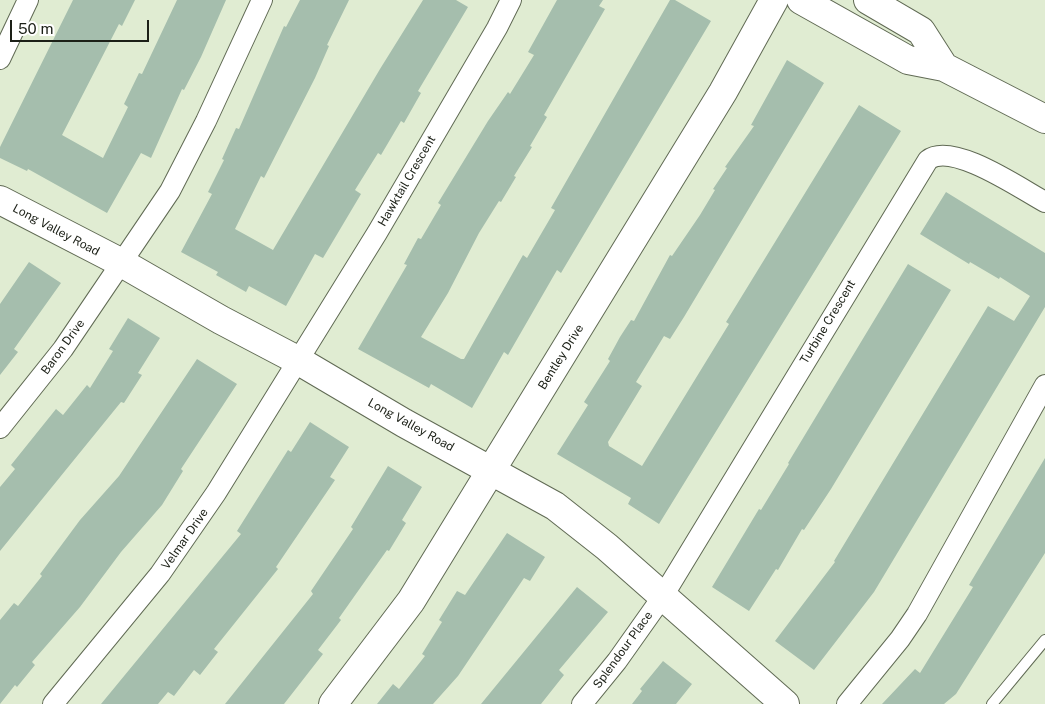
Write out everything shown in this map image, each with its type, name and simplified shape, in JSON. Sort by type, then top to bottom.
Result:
[{"type":"street","points":[[0,59],[28,0]]},
{"type":"street","points":[[120,262],[180,174],[262,0]]},
{"type":"street","name":"Hawktail Crescent","points":[[299,361],[377,233],[497,28],[511,0]]},
{"type":"street","name":"Bentley Drive","points":[[332,704],[411,601],[723,92],[774,0]]},
{"type":"street","points":[[801,0],[908,60],[944,67],[1045,119]]},
{"type":"street","points":[[868,0],[922,30],[944,67]]},
{"type":"street","name":"Turbine Crescent","points":[[663,596],[928,160],[940,155],[968,160],[1045,202]]},
{"type":"street","name":"Long Valley Road","points":[[0,200],[120,262],[555,506],[663,596],[785,704]]},
{"type":"street","name":"Baron Drive","points":[[0,428],[63,350],[120,262]]},
{"type":"street","name":"Velmar Drive","points":[[54,704],[139,601],[183,542],[299,361]]},
{"type":"street","points":[[847,704],[900,638],[916,614],[1045,385]]},
{"type":"street","name":"Splendour Place","points":[[582,704],[617,661],[663,596]]},
{"type":"lane","points":[[993,703],[1045,640]]},
{"type":"building","points":[[73,0],[135,0],[122,26],[119,24],[62,135],[103,158],[128,107],[124,104],[139,73],[142,74],[177,0],[226,0],[201,57],[184,90],[182,89],[151,158],[141,153],[107,213],[28,169],[27,171],[0,158],[0,147]]},
{"type":"building","points":[[300,0],[349,0],[327,45],[329,46],[315,78],[264,178],[261,176],[235,229],[273,250],[423,0],[456,0],[468,7],[418,91],[421,93],[404,123],[401,121],[381,155],[378,153],[355,190],[361,194],[323,258],[315,254],[286,306],[249,286],[246,292],[216,275],[218,272],[181,252],[212,194],[208,192],[224,160],[222,159],[236,128],[239,129],[284,26],[286,27]]},
{"type":"building","points":[[557,0],[603,0],[599,6],[605,9],[544,115],[547,117],[530,146],[532,147],[514,176],[516,177],[479,233],[448,293],[421,337],[461,359],[464,359],[523,255],[527,258],[555,210],[551,208],[670,0],[675,0],[711,21],[561,273],[557,270],[508,355],[504,352],[472,408],[431,384],[429,388],[358,349],[407,265],[404,264],[418,238],[421,239],[441,205],[438,203],[488,121],[508,92],[510,94],[534,55],[528,52]]},
{"type":"building","points":[[787,60],[824,83],[684,317],[670,339],[664,336],[636,382],[642,386],[608,442],[609,446],[642,466],[729,324],[726,322],[859,105],[901,131],[659,524],[628,504],[631,498],[557,454],[588,405],[584,402],[610,361],[608,359],[620,337],[631,320],[634,321],[670,255],[672,256],[700,215],[715,190],[713,189],[727,168],[725,167],[754,126],[751,125]]},
{"type":"building","points":[[946,192],[1045,253],[1045,307],[874,592],[814,670],[775,641],[835,562],[988,306],[1014,321],[1030,296],[1000,277],[999,279],[970,262],[969,264],[920,234]]},
{"type":"building","points":[[29,262],[61,283],[14,349],[18,352],[0,375],[0,304]]},
{"type":"building","points":[[908,264],[951,290],[831,489],[804,530],[802,529],[778,570],[776,569],[749,611],[712,587],[759,509],[761,510],[789,464]]},
{"type":"building","points":[[128,318],[160,338],[138,373],[142,375],[124,403],[121,402],[0,551],[0,487],[15,469],[11,465],[56,409],[63,415],[87,385],[90,388],[113,351],[109,349]]},
{"type":"building","points":[[197,359],[237,384],[181,469],[183,471],[162,505],[121,552],[80,607],[32,662],[35,665],[17,687],[15,685],[0,704],[0,620],[14,603],[18,606],[42,576],[40,574],[80,520],[119,476]]},
{"type":"building","points":[[310,422],[349,447],[330,477],[335,480],[276,567],[278,569],[214,649],[218,652],[200,675],[194,670],[174,696],[168,692],[158,704],[101,704],[241,534],[237,531],[288,450],[291,452]]},
{"type":"building","points":[[1045,458],[1045,553],[956,694],[944,704],[882,704],[915,669],[920,673],[973,587],[969,585]]},
{"type":"building","points":[[388,466],[422,487],[402,520],[406,523],[389,551],[387,550],[339,618],[341,620],[318,650],[323,654],[284,704],[225,704],[313,594],[311,591],[353,529],[351,527]]},
{"type":"building","points":[[507,533],[545,557],[530,581],[524,578],[458,676],[433,704],[377,704],[393,684],[399,689],[425,656],[422,654],[442,622],[439,620],[457,591],[465,595]]},
{"type":"building","points":[[577,587],[608,612],[559,670],[564,675],[541,704],[481,704]]},
{"type":"building","points":[[663,661],[692,684],[676,704],[632,704],[642,691],[640,689]]}]
